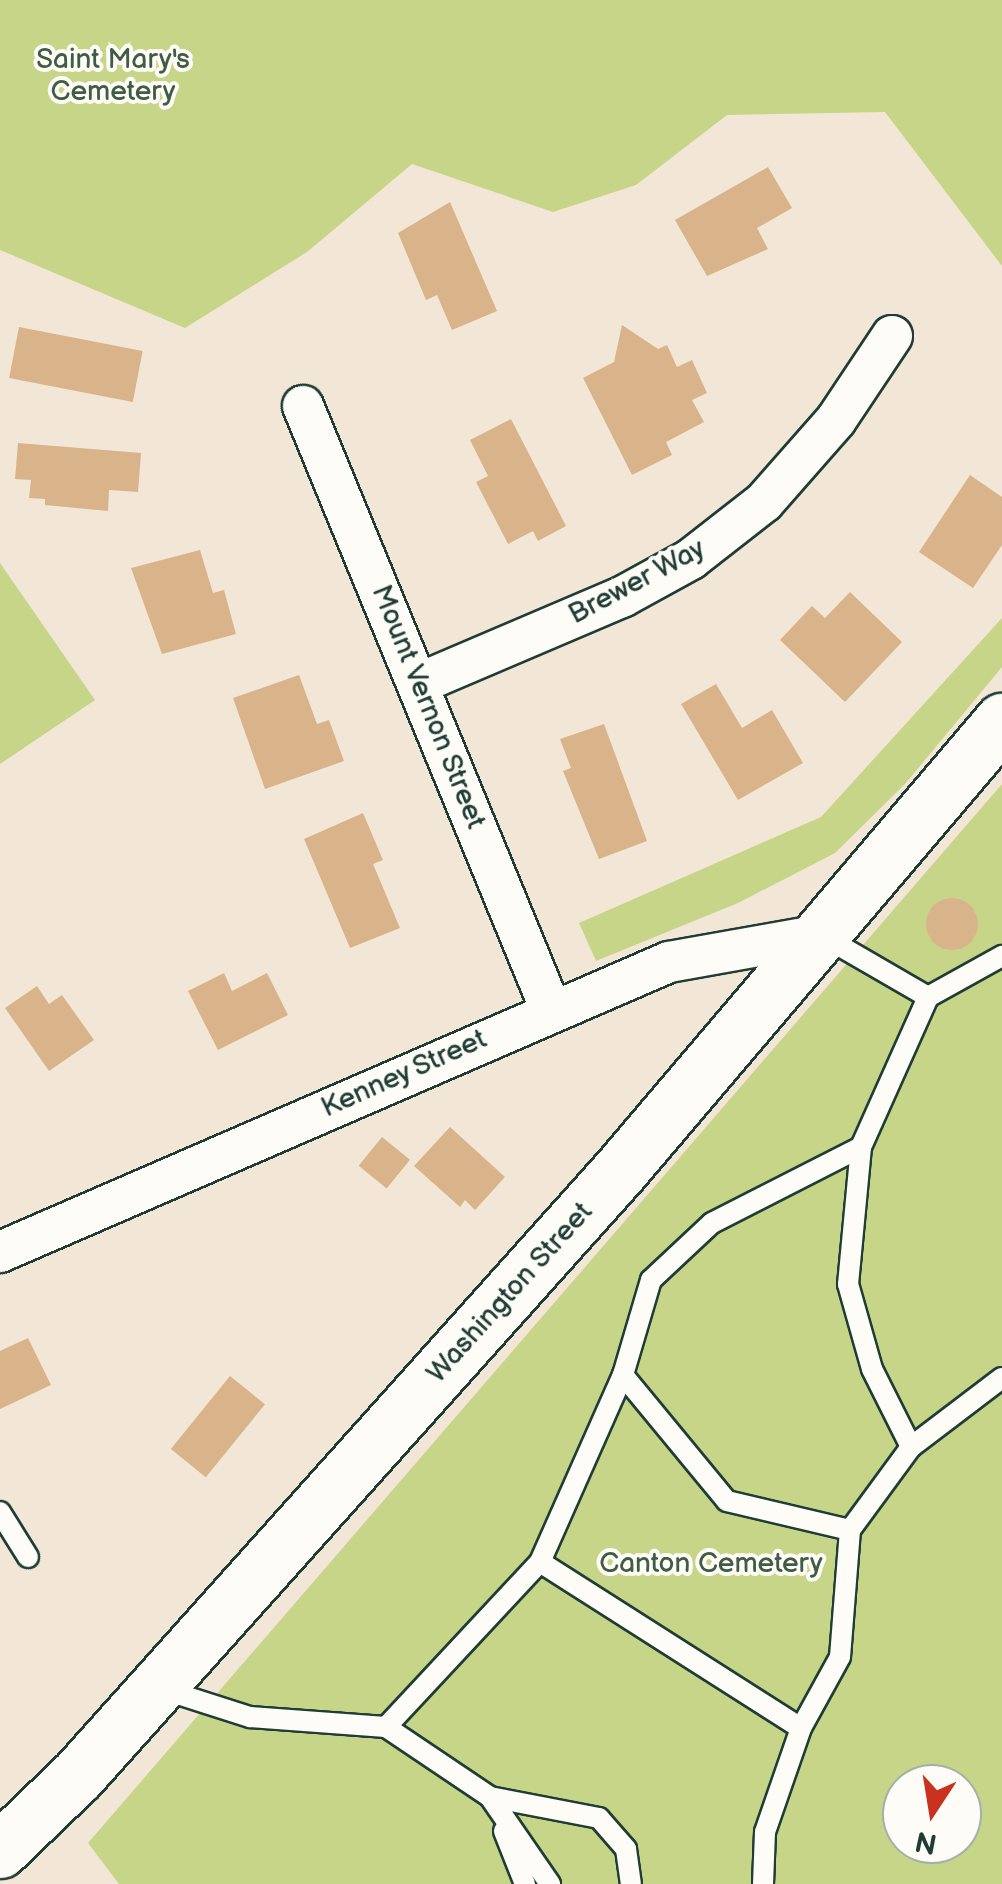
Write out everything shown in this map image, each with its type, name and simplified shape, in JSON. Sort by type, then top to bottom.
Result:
[{"type":"main road","name":"Washington Street","points":[[0,1850],[156,1688],[622,1168],[1002,721]]},
{"type":"street","name":"Brewer Way","points":[[420,683],[622,597],[691,559],[764,502],[836,420],[892,336]]},
{"type":"street","name":"Mount Vernon Street","points":[[303,406],[552,1010]]},
{"type":"street","name":"Kenney Street","points":[[0,1252],[668,962],[820,934]]},
{"type":"lane","points":[[820,934],[928,997]]},
{"type":"lane","points":[[912,1446],[872,1369],[848,1284],[860,1147],[928,997],[1002,956]]},
{"type":"lane","points":[[386,1727],[540,1562],[623,1375],[651,1280],[712,1223],[860,1147]]},
{"type":"lane","points":[[623,1375],[728,1501],[850,1530]]},
{"type":"lane","points":[[763,1884],[766,1832],[801,1728],[840,1657],[850,1530],[912,1446],[1002,1378]]},
{"type":"lane","points":[[0,1512],[28,1557]]},
{"type":"lane","points":[[540,1562],[801,1728]]},
{"type":"lane","points":[[156,1688],[250,1717],[386,1727],[490,1796],[550,1884]]},
{"type":"lane","points":[[490,1796],[525,1884]]},
{"type":"lane","points":[[490,1796],[599,1818],[626,1849],[632,1884]]},
{"type":"green space","name":"Saint Mary's Cemetery","points":[[0,0],[1002,0],[1002,266],[885,112],[727,115],[636,185],[553,212],[412,164],[307,252],[185,328],[0,250]]},
{"type":"green space","points":[[0,563],[95,700],[0,764]]},
{"type":"green space","points":[[1002,618],[1002,667],[905,784],[835,853],[738,903],[596,961],[579,923],[821,817]]},
{"type":"green space","name":"Canton Cemetery","points":[[1002,784],[1002,1884],[119,1884],[88,1843]]},
{"type":"building","points":[[768,167],[792,208],[757,228],[768,249],[707,276],[675,220]]},
{"type":"building","points":[[450,202],[497,311],[452,330],[437,295],[426,300],[398,233]]},
{"type":"building","points":[[622,325],[658,349],[667,345],[677,367],[692,360],[707,393],[692,400],[704,422],[666,442],[672,455],[632,475],[583,378],[614,362]]},
{"type":"building","points":[[19,327],[143,351],[133,402],[9,378]]},
{"type":"building","points":[[511,419],[566,526],[538,541],[533,531],[508,544],[476,482],[488,476],[470,440]]},
{"type":"building","points":[[18,443],[141,453],[138,492],[109,490],[108,511],[45,505],[45,499],[29,498],[31,480],[15,479]]},
{"type":"building","points":[[970,475],[1002,497],[1002,545],[973,588],[919,552]]},
{"type":"building","points":[[200,550],[213,593],[224,590],[236,634],[162,654],[131,568]]},
{"type":"building","points":[[850,592],[902,642],[845,702],[780,640],[812,606],[825,618]]},
{"type":"building","points":[[299,675],[317,724],[329,720],[344,761],[265,789],[233,698]]},
{"type":"building","points":[[716,684],[742,728],[772,710],[803,763],[738,800],[681,704]]},
{"type":"building","points":[[604,724],[647,841],[599,859],[563,771],[571,768],[560,739]]},
{"type":"building","points":[[363,813],[383,860],[373,864],[400,928],[350,948],[304,839]]},
{"type":"building","points":[[952,898],[970,906],[978,924],[970,942],[952,950],[934,942],[926,924],[934,906]]},
{"type":"building","points":[[224,973],[232,991],[267,973],[288,1015],[218,1050],[188,991]]},
{"type":"building","points":[[37,986],[49,1004],[62,995],[94,1040],[49,1071],[5,1008]]},
{"type":"building","points":[[450,1127],[505,1177],[475,1210],[465,1200],[460,1207],[414,1166]]},
{"type":"building","points":[[382,1137],[410,1160],[387,1188],[359,1166]]},
{"type":"building","points":[[28,1338],[51,1385],[0,1409],[0,1351]]},
{"type":"building","points":[[230,1376],[265,1404],[206,1477],[171,1449]]}]
